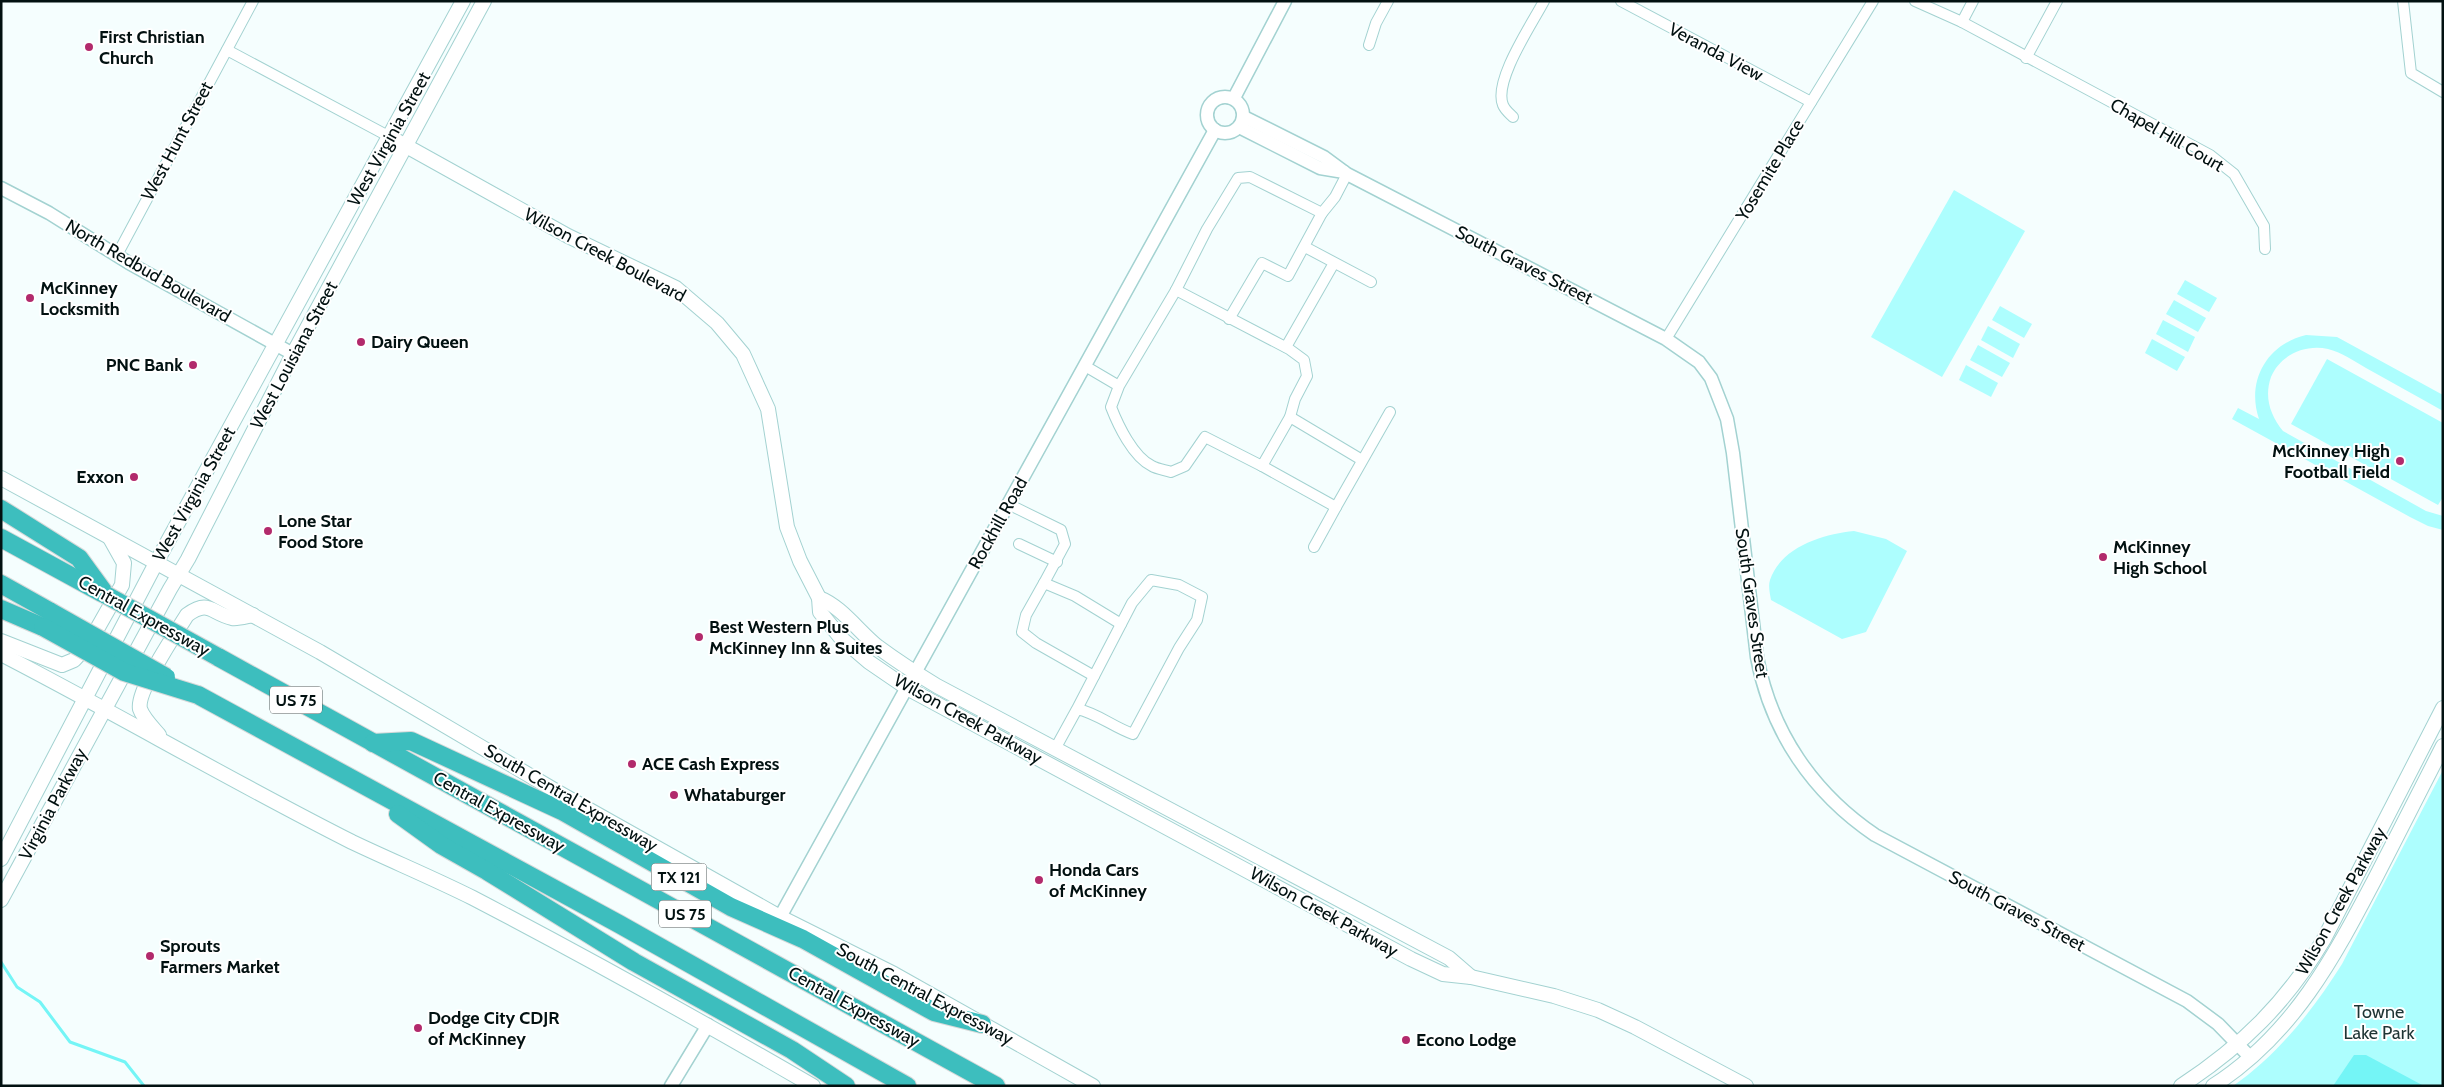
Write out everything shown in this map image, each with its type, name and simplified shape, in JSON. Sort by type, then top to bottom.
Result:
[{"type":"highway","points":[[1,509],[79,558],[106,595]]},
{"type":"highway","name":"Central Expressway","points":[[1,538],[996,1086]]},
{"type":"highway","name":"US 75","points":[[1,584],[47,620],[198,695],[348,776],[619,924],[907,1086]]},
{"type":"highway","points":[[1,608],[47,620]]},
{"type":"highway","name":"TX 121","points":[[373,743],[410,741],[562,811],[731,907],[803,940],[934,1012],[982,1024]]},
{"type":"highway","points":[[348,776],[441,845],[487,871],[634,962],[792,1050],[846,1086]]},
{"type":"main road","name":"West Virginia Street","points":[[85,698],[156,563],[463,1]]},
{"type":"main road","name":"West Louisiana Street","points":[[104,708],[178,575],[293,354],[484,1]]},
{"type":"main road","name":"Wilson Creek Boulevard","points":[[390,137],[568,236],[676,288],[717,323],[744,354],[768,409],[787,527],[800,561],[819,598]]},
{"type":"main road","name":"South Central Expressway","points":[[1,478],[320,652],[561,794],[780,917],[894,974],[1093,1086]]},
{"type":"main road","points":[[1,641],[62,665],[74,660],[88,645],[122,585],[124,563],[110,538]]},
{"type":"main road","name":"Wilson Creek Parkway","points":[[1471,977],[1450,958],[915,673],[871,641],[831,602],[819,598],[820,612],[841,638],[869,662],[907,688],[1411,959],[1443,974],[1471,977],[1554,996],[1598,1010],[1635,1027],[1746,1086]]},
{"type":"main road","points":[[161,739],[140,710],[141,700],[145,684],[187,615],[196,608],[206,606],[234,618],[253,615]]},
{"type":"main road","points":[[1,654],[161,739],[220,774],[352,842],[472,898],[708,1025],[813,1086]]},
{"type":"main road","name":"Virginia Parkway","points":[[1,859],[85,698]]},
{"type":"main road","name":"Virginia Parkway","points":[[1,900],[104,708]]},
{"type":"main road","name":"Wilson Creek Parkway","points":[[2181,1086],[2238,1045],[2273,1009],[2302,974],[2324,939],[2443,708]]},
{"type":"main road","name":"Wilson Creek Parkway","points":[[2213,1086],[2250,1057],[2294,1013],[2319,980],[2350,927],[2443,746]]},
{"type":"main road","points":[[2319,980],[2324,958],[2354,900],[2350,888]]},
{"type":"street","name":"West Hunt Street","points":[[117,255],[253,1]]},
{"type":"street","points":[[1234,98],[1285,1]]},
{"type":"street","points":[[1369,45],[1376,24],[1388,1]]},
{"type":"street","points":[[1513,117],[1502,104],[1501,95],[1504,77],[1544,1]]},
{"type":"street","name":"Veranda View","points":[[1622,1],[1811,102]]},
{"type":"street","name":"Yosemite Place","points":[[1666,339],[1873,1]]},
{"type":"street","name":"Chapel Hill Court","points":[[1916,1],[1962,22],[2210,156],[2234,174],[2264,226],[2265,249]]},
{"type":"street","points":[[1962,22],[1973,1]]},
{"type":"street","points":[[2026,58],[2057,1]]},
{"type":"street","points":[[2403,1],[2411,73],[2443,92]]},
{"type":"street","name":"Wilson Creek Boulevard","points":[[227,50],[390,137]]},
{"type":"street","points":[[1228,96],[1234,98],[1242,107],[1241,122],[1230,132],[1216,130],[1207,118],[1208,107],[1216,98],[1228,96]]},
{"type":"street","name":"South Graves Street","points":[[1241,122],[1320,168],[1345,173],[1666,339],[1699,362],[1711,378],[1727,419],[1762,679],[1781,731],[1813,780],[1842,810],[1880,839],[2187,1000],[2207,1015],[2250,1057]]},
{"type":"street","name":"Rockhill Road","points":[[780,917],[1216,130]]},
{"type":"street","points":[[1229,318],[1262,263],[1288,276],[1322,213],[1335,197],[1345,173]]},
{"type":"street","points":[[1322,213],[1250,177],[1238,178],[1211,222],[1176,290],[1119,386],[1111,407],[1116,421],[1136,451],[1151,466],[1171,472],[1185,466],[1206,437],[1336,508]]},
{"type":"street","name":"North Redbud Boulevard","points":[[1,188],[58,218],[117,255],[293,354]]},
{"type":"street","points":[[1305,247],[1370,282]]},
{"type":"street","points":[[1286,347],[1334,263]]},
{"type":"street","points":[[1176,290],[1286,347],[1304,360],[1307,376],[1295,399],[1290,417],[1262,466]]},
{"type":"street","points":[[1085,366],[1119,386]]},
{"type":"street","points":[[1314,547],[1390,412]]},
{"type":"street","points":[[1290,417],[1362,460]]},
{"type":"street","points":[[1008,504],[1061,530],[1065,544],[1026,615],[1022,632],[1036,643],[1094,676]]},
{"type":"street","points":[[1019,544],[1056,562]]},
{"type":"street","points":[[1055,749],[1132,603],[1152,580],[1179,585],[1202,597],[1197,620],[1179,648],[1133,734],[1116,728],[1089,711],[1077,709]]},
{"type":"street","points":[[1044,583],[1075,596],[1121,624]]},
{"type":"street","points":[[671,1086],[708,1025]]},
{"type":"green space","points":[[1954,190],[2025,231],[1942,377],[1871,337]]},
{"type":"green space","points":[[2185,280],[2217,298],[2209,312],[2177,294]]},
{"type":"green space","points":[[2174,300],[2206,318],[2198,332],[2166,314]]},
{"type":"green space","points":[[2000,306],[2032,324],[2024,338],[1992,320]]},
{"type":"green space","points":[[2163,320],[2195,337],[2188,352],[2156,334]]},
{"type":"green space","points":[[1988,326],[2020,344],[2013,358],[1981,340]]},
{"type":"green space","points":[[2306,335],[2337,337],[2443,395],[2443,411],[2343,354],[2319,348],[2311,348],[2294,353],[2280,363],[2271,377],[2268,392],[2272,412],[2283,431],[2426,511],[2443,516],[2443,530],[2428,526],[2410,517],[2232,419],[2238,408],[2259,419],[2255,391],[2263,366],[2280,347]]},
{"type":"green space","points":[[2152,339],[2185,357],[2177,371],[2145,353]]},
{"type":"green space","points":[[1978,345],[2010,363],[2002,377],[1970,360]]},
{"type":"green space","name":"McKinney High Football Field","points":[[2327,359],[2443,423],[2443,497],[2438,505],[2291,424]]},
{"type":"green space","points":[[1966,365],[1998,383],[1991,397],[1959,380]]},
{"type":"green space","points":[[1854,531],[1886,539],[1907,551],[1866,632],[1842,639],[1771,600],[1769,582],[1775,569],[1793,551],[1805,544],[1829,535]]},
{"type":"green space","name":"Towne Lake Park","points":[[2443,770],[2443,1086],[2233,1086],[2265,1060],[2294,1031],[2331,981],[2342,964]]},
{"type":"shaded area","points":[[2354,1055],[2366,1055],[2424,1086],[2333,1086]]},
{"type":"waterway","points":[[1,962],[17,987],[40,1002],[70,1042],[125,1062],[144,1086]]},
{"type":"place","name":"First Christian Church","points":[[89,47]]},
{"type":"place","name":"McKinney Locksmith","points":[[30,298]]},
{"type":"place","name":"Dairy Queen","points":[[361,342]]},
{"type":"place","name":"PNC Bank","points":[[193,365]]},
{"type":"place","name":"McKinney High Football Field","points":[[2400,461]]},
{"type":"place","name":"Exxon","points":[[134,477]]},
{"type":"place","name":"Lone Star Food Store","points":[[268,531]]},
{"type":"place","name":"McKinney High School","points":[[2103,557]]},
{"type":"place","name":"Best Western Plus McKinney Inn & Suites","points":[[699,637]]},
{"type":"place","name":"ACE Cash Express","points":[[632,764]]},
{"type":"place","name":"Whataburger","points":[[674,795]]},
{"type":"place","name":"Honda Cars of McKinney","points":[[1039,880]]},
{"type":"place","name":"Sprouts Farmers Market","points":[[150,956]]},
{"type":"place","name":"Dodge City CDJR of McKinney","points":[[418,1028]]},
{"type":"place","name":"Econo Lodge","points":[[1406,1040]]}]
